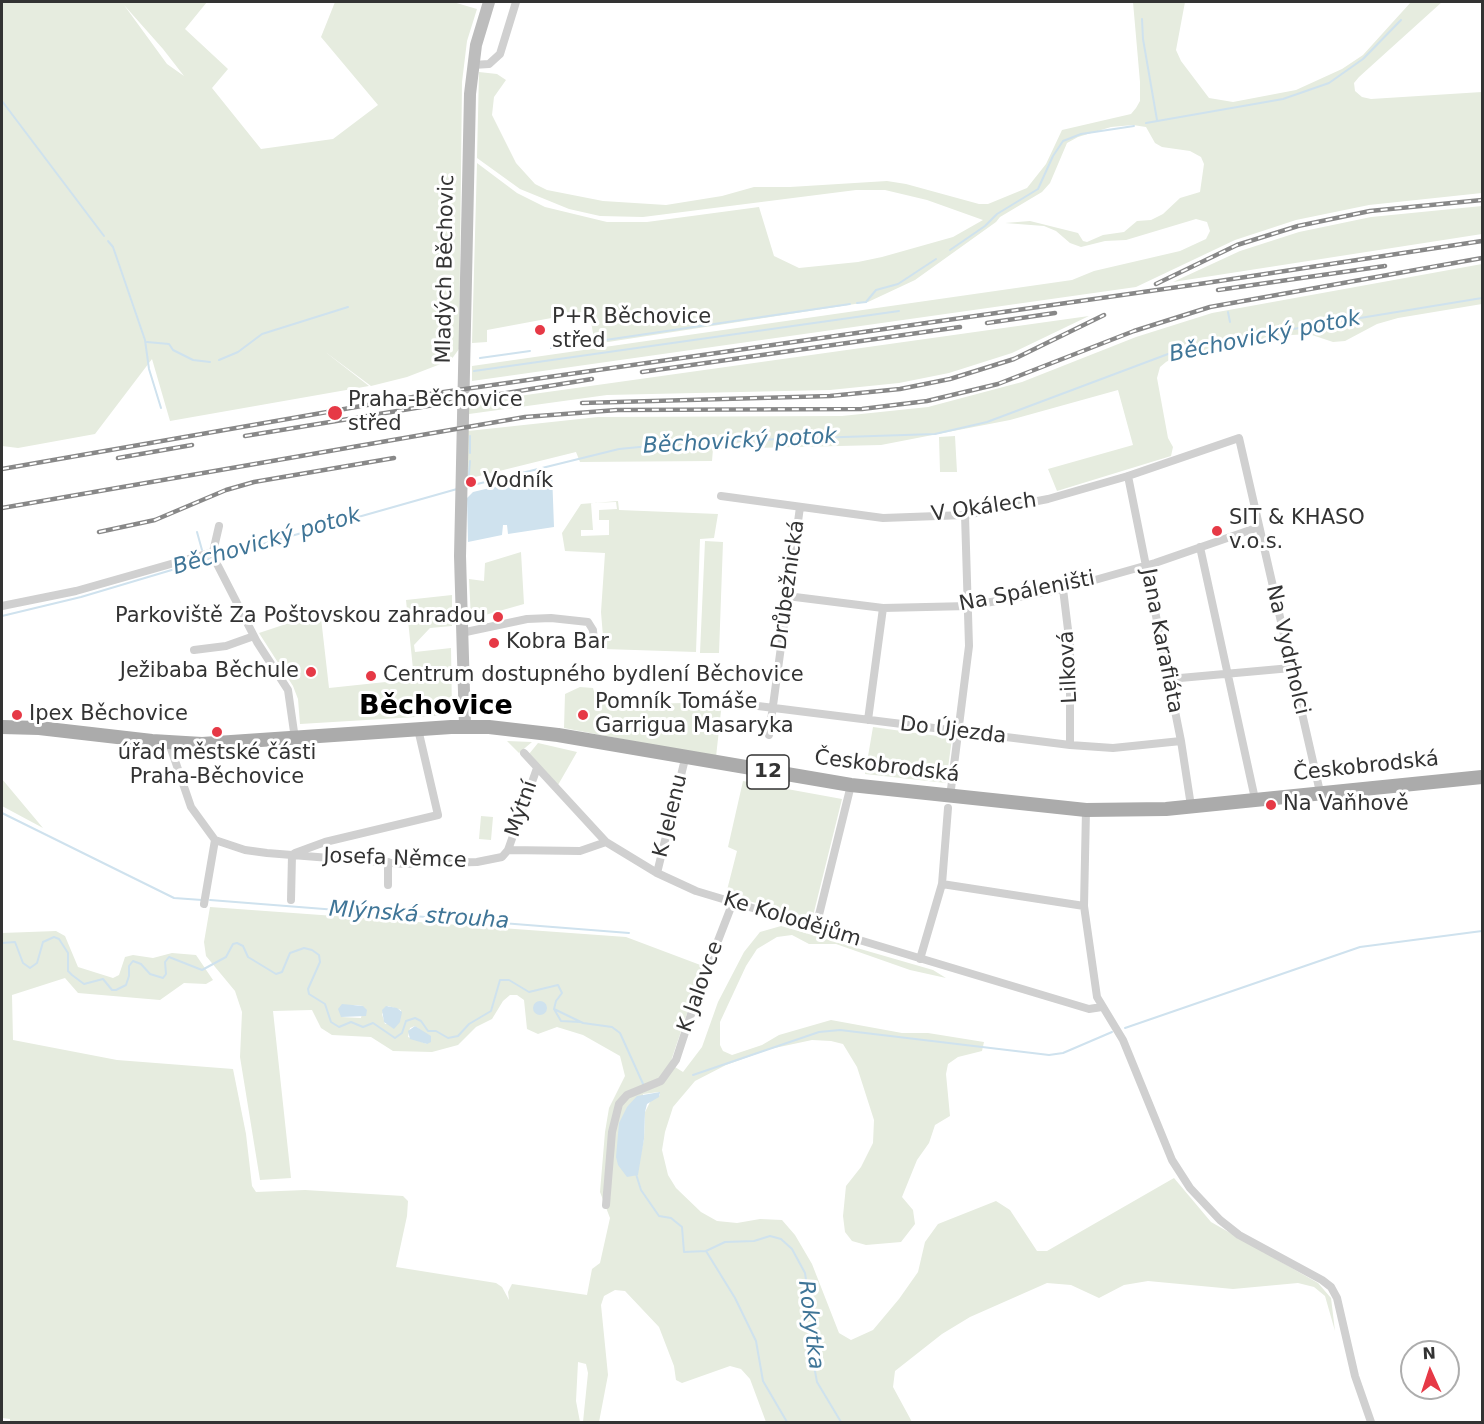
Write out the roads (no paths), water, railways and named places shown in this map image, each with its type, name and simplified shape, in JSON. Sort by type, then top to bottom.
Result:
[{"type":"main road","name":"Českobrodská","points":[[2,727],[39,728],[170,743],[202,744],[465,726],[558,735],[685,759],[949,803],[1086,810],[1139,810],[1191,806],[1482,777]]},
{"type":"street","name":"Mladých Běchovic","points":[[465,726],[461,633],[461,487],[473,65],[476,45],[489,2]]},
{"type":"street","points":[[473,65],[489,64],[500,54],[516,2]]},
{"type":"street","name":"V Okálech","points":[[722,495],[883,518],[965,515],[1047,499],[1128,476],[1239,438]]},
{"type":"street","name":"Na Vydrholci","points":[[1239,438],[1320,792]]},
{"type":"street","name":"Jana Karafiáta","points":[[1128,476],[1181,741],[1191,806]]},
{"type":"street","name":"Drůbežnická","points":[[769,735],[800,507]]},
{"type":"street","points":[[920,959],[942,884],[949,803],[969,646],[965,515]]},
{"type":"street","points":[[219,526],[215,556],[254,636],[288,690],[295,739]]},
{"type":"street","name":"Na Spáleništi","points":[[788,596],[883,608],[969,606],[1063,589],[1146,566],[1259,527]]},
{"type":"street","points":[[1200,547],[1255,799]]},
{"type":"street","points":[[2,606],[76,591],[215,556]]},
{"type":"street","name":"Lilková","points":[[1063,589],[1070,646],[1070,745]]},
{"type":"street","points":[[868,720],[883,608]]},
{"type":"street","points":[[461,633],[527,619],[569,619],[588,622],[593,630],[594,640]]},
{"type":"street","points":[[194,650],[226,646],[254,636]]},
{"type":"street","points":[[1168,679],[1291,668]]},
{"type":"street","name":"Do Újezda","points":[[726,702],[1070,745],[1113,748],[1181,741]]},
{"type":"street","points":[[291,900],[292,855],[326,842],[438,815],[418,729]]},
{"type":"street","points":[[170,743],[191,807],[215,840],[204,904]]},
{"type":"street","name":"Ke Kolodějům","points":[[524,753],[606,842],[657,873],[696,891],[1089,1009],[1102,1007]]},
{"type":"street","name":"K Jelenu","points":[[657,873],[685,759]]},
{"type":"street","name":"Mýtní","points":[[508,850],[537,768]]},
{"type":"street","points":[[816,927],[851,785]]},
{"type":"street","points":[[1086,810],[1084,906],[1097,997],[1123,1040],[1172,1160],[1204,1206],[1239,1235],[1331,1287],[1337,1298],[1355,1376],[1371,1422]]},
{"type":"street","name":"Josefa Němce","points":[[215,840],[245,850],[388,862],[477,862],[502,857],[508,850],[580,851],[606,842]]},
{"type":"street","points":[[388,862],[388,885]]},
{"type":"street","points":[[942,884],[1084,906]]},
{"type":"street","name":"K Jalovce","points":[[606,1205],[616,1110],[622,1099],[634,1092],[650,1088],[669,1072],[676,1059],[700,987],[733,902]]},
{"type":"water","points":[[552,473],[554,527],[508,534],[507,525],[503,525],[502,535],[468,542],[467,498],[473,492]]},
{"type":"water","points":[[537,1001],[543,1001],[547,1008],[543,1015],[537,1015],[533,1011],[533,1005]]},
{"type":"water","points":[[342,1004],[363,1006],[367,1010],[366,1016],[341,1017],[338,1009]]},
{"type":"water","points":[[386,1006],[397,1008],[402,1012],[400,1022],[394,1029],[384,1022],[382,1010]]},
{"type":"water","points":[[415,1026],[431,1036],[431,1042],[427,1044],[410,1039],[408,1031]]},
{"type":"water","points":[[660,1092],[659,1097],[647,1104],[638,1175],[627,1177],[618,1165],[616,1157],[619,1123],[627,1107],[637,1096]]},
{"type":"waterway","points":[[1142,19],[1143,39],[1157,120]]},
{"type":"waterway","points":[[1146,123],[1283,99],[1329,83],[1363,59],[1401,20]]},
{"type":"waterway","points":[[2,101],[104,236]]},
{"type":"waterway","points":[[950,250],[985,226],[997,214],[1038,189],[1053,156],[1063,141],[1081,134],[1134,126]]},
{"type":"waterway","points":[[108,241],[113,247],[145,340],[149,369],[161,408]]},
{"type":"waterway","points":[[857,303],[866,302],[876,290],[898,284],[936,259]]},
{"type":"waterway","name":"Běchovický potok","points":[[465,487],[619,449],[691,442],[935,434],[987,422],[1168,354],[1220,341],[1482,298]]},
{"type":"waterway","points":[[551,348],[850,304]]},
{"type":"waterway","points":[[219,360],[238,352],[262,334],[348,307]]},
{"type":"waterway","points":[[474,371],[899,311]]},
{"type":"waterway","points":[[1228,312],[1230,322]]},
{"type":"waterway","points":[[147,342],[169,344],[173,350],[193,360],[210,362]]},
{"type":"waterway","points":[[480,358],[530,351]]},
{"type":"waterway","points":[[470,436],[470,453]]},
{"type":"waterway","points":[[468,486],[470,461]]},
{"type":"waterway","name":"Běchovický potok","points":[[217,557],[457,489]]},
{"type":"waterway","points":[[197,532],[202,550]]},
{"type":"waterway","name":"Běchovický potok","points":[[2,616],[81,597],[212,558]]},
{"type":"waterway","name":"Mlýnská strouha","points":[[2,813],[174,898],[202,900]]},
{"type":"waterway","name":"Mlýnská strouha","points":[[210,900],[629,933]]},
{"type":"waterway","points":[[1125,1028],[1360,947],[1482,931]]},
{"type":"waterway","name":"Rokytka","points":[[2,943],[15,942],[23,963],[30,968],[37,963],[43,942],[54,937],[59,939],[68,953],[68,971],[72,975],[84,984],[103,979],[112,990],[126,985],[129,966],[133,961],[141,964],[150,974],[163,978],[166,974],[165,962],[169,957],[202,970],[226,957],[233,944],[237,943],[243,946],[248,957],[276,974],[282,972],[290,953],[304,948],[319,955],[320,962],[308,989],[309,994],[325,1004],[331,1022],[339,1027],[351,1022],[363,1027],[373,1023],[395,1038],[402,1033],[406,1021],[415,1018],[421,1021],[428,1031],[436,1031],[448,1038],[458,1036],[469,1024],[491,1011],[500,980],[509,980],[529,992],[558,985],[562,993],[554,1009],[583,1023],[612,1027],[620,1033],[644,1086]]},
{"type":"waterway","points":[[554,1009],[561,1021],[580,1022]]},
{"type":"waterway","points":[[693,1075],[819,1032],[840,1030],[1049,1055],[1063,1053],[1112,1032]]},
{"type":"waterway","name":"Rokytka","points":[[636,1174],[641,1190],[659,1216],[671,1218],[682,1227],[684,1252],[706,1251],[725,1242],[754,1241],[770,1236],[781,1239],[792,1249],[805,1273],[814,1332],[812,1355],[817,1382],[841,1422]]},
{"type":"waterway","points":[[706,1251],[735,1298],[756,1341],[763,1381],[787,1422]]},
{"type":"railway","points":[[1156,284],[1237,245],[1298,226],[1370,211],[1482,200]]},
{"type":"railway","points":[[2,469],[430,394],[1206,283],[1482,241]]},
{"type":"railway","points":[[2,508],[525,417],[617,410],[862,409],[927,401],[998,384],[1134,331],[1210,307],[1482,258]]},
{"type":"railway","points":[[1218,290],[1385,266]]},
{"type":"railway","points":[[987,323],[1055,313]]},
{"type":"railway","points":[[582,403],[830,396],[900,389],[950,379],[1014,359],[1104,315]]},
{"type":"railway","points":[[642,372],[960,327]]},
{"type":"railway","points":[[245,436],[592,379]]},
{"type":"railway","points":[[118,458],[192,445]]},
{"type":"railway","points":[[99,532],[155,520],[226,490],[254,482],[394,458]]},
{"type":"place","name":"P+R Běchovice střed","points":[[540,330]]},
{"type":"place","name":"Praha-Běchovice střed","points":[[335,413]]},
{"type":"place","name":"Vodník","points":[[471,482]]},
{"type":"place","name":"SIT & KHASO v.o.s.","points":[[1217,531]]},
{"type":"place","name":"Parkoviště Za Poštovskou zahradou","points":[[498,617]]},
{"type":"place","name":"Kobra Bar","points":[[494,643]]},
{"type":"place","name":"Ježibaba Běchule","points":[[311,672]]},
{"type":"place","name":"Centrum dostupného bydlení Běchovice","points":[[371,676]]},
{"type":"place","name":"Ipex Běchovice","points":[[17,715]]},
{"type":"place","name":"Pomník Tomáše Garrigua Masaryka","points":[[583,715]]},
{"type":"place","name":"úřad městské části Praha-Běchovice","points":[[217,732]]},
{"type":"place","name":"Na Vaňhově","points":[[1271,805]]},
{"type":"district","name":"Běchovice","points":[[436,707]]}]
